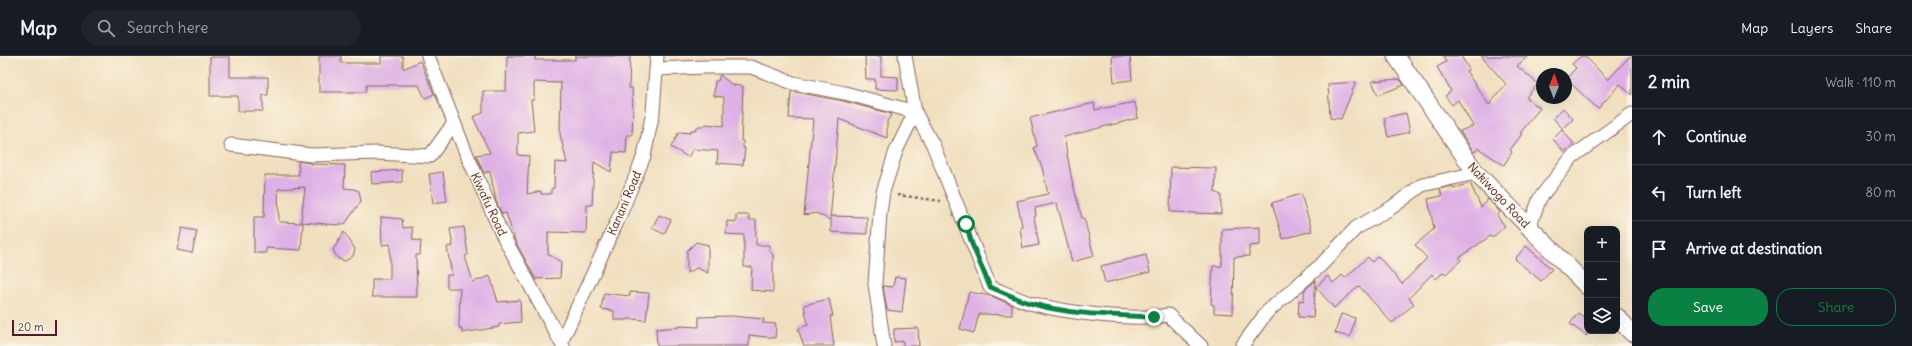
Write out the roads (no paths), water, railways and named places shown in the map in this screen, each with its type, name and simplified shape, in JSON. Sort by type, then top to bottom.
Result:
[{"type":"street","name":"Kiwafu Road","points":[[428,56],[454,123],[501,232],[562,344]]},
{"type":"street","name":"Kanani Road","points":[[562,344],[617,222],[644,156],[653,112],[655,76],[658,69],[657,56]]},
{"type":"street","points":[[905,56],[915,112],[933,144],[958,203],[972,244],[990,287],[1030,303],[1100,315],[1154,317],[1168,315],[1201,346]]},
{"type":"street","name":"Nakiwogo Road","points":[[1396,56],[1476,174],[1584,283]]},
{"type":"street","points":[[658,69],[751,67],[794,83],[845,93],[915,112]]},
{"type":"street","points":[[884,346],[874,284],[883,193],[896,152],[915,112]]},
{"type":"street","points":[[1529,227],[1540,198],[1572,157],[1632,114]]},
{"type":"street","points":[[231,145],[311,155],[377,153],[430,156],[454,123]]},
{"type":"street","points":[[1242,346],[1267,312],[1321,265],[1356,228],[1392,208],[1422,185],[1476,174]]},
{"type":"street","points":[[1620,320],[1632,332]]}]
